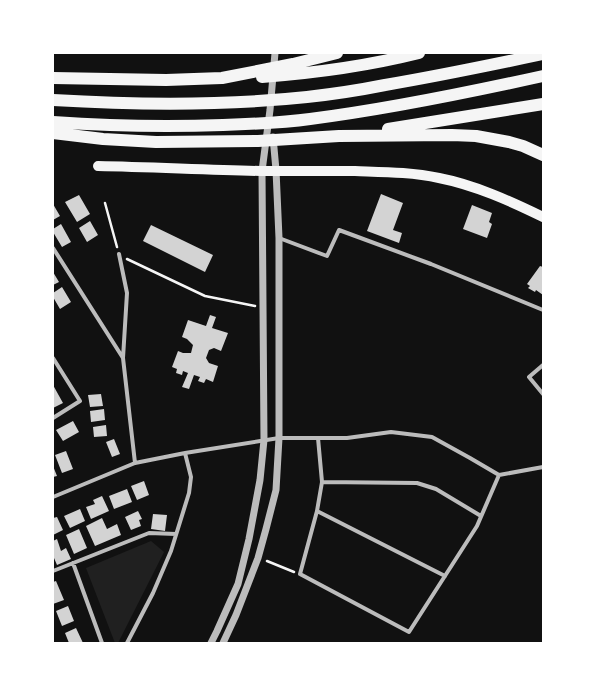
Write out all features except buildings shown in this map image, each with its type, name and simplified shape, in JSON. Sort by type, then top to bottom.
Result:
[{"type":"highway","points":[[293,69],[337,53]]},
{"type":"highway","points":[[53,78],[166,80],[222,78],[293,69],[346,68],[419,53]]},
{"type":"highway","points":[[53,100],[96,103],[154,104],[289,99],[357,90],[464,71],[543,54]]},
{"type":"highway","points":[[53,122],[154,126],[290,121],[414,103],[469,93],[543,76]]},
{"type":"highway","points":[[339,136],[543,104]]},
{"type":"highway","points":[[53,133],[156,142],[238,142],[339,136],[430,134],[476,136],[509,142],[523,146],[543,155]]},
{"type":"main road","points":[[98,166],[262,171],[411,173],[468,185],[543,217]]},
{"type":"street","points":[[211,643],[238,584],[249,539],[260,480],[264,440],[262,171],[276,53]]},
{"type":"street","points":[[223,643],[236,616],[258,558],[276,490],[279,438],[279,238],[276,170],[270,110]]},
{"type":"street","points":[[279,238],[327,256],[339,230],[431,264],[543,310]]},
{"type":"street","points":[[53,248],[123,358]]},
{"type":"street","points":[[119,254],[127,293],[123,358],[135,463]]},
{"type":"street","points":[[53,358],[80,401],[53,418]]},
{"type":"street","points":[[543,365],[529,377],[543,394]]},
{"type":"street","points":[[53,497],[135,463],[185,453],[279,438],[346,438],[391,432],[432,438],[499,475],[543,467]]},
{"type":"street","points":[[318,438],[322,482],[318,511],[300,574],[409,632],[476,526],[499,475]]},
{"type":"street","points":[[127,643],[153,593],[171,552],[189,493],[191,477],[185,453]]},
{"type":"street","points":[[322,482],[417,483],[436,489],[481,516]]},
{"type":"street","points":[[318,511],[445,576]]},
{"type":"street","points":[[53,571],[149,533],[176,534]]},
{"type":"street","points":[[73,563],[102,643]]},
{"type":"path","points":[[105,203],[119,254],[205,296],[263,307]]},
{"type":"path","points":[[258,558],[300,574]]},
{"type":"shaded area","points":[[151,541],[164,552],[118,643],[115,643],[86,568]]}]
